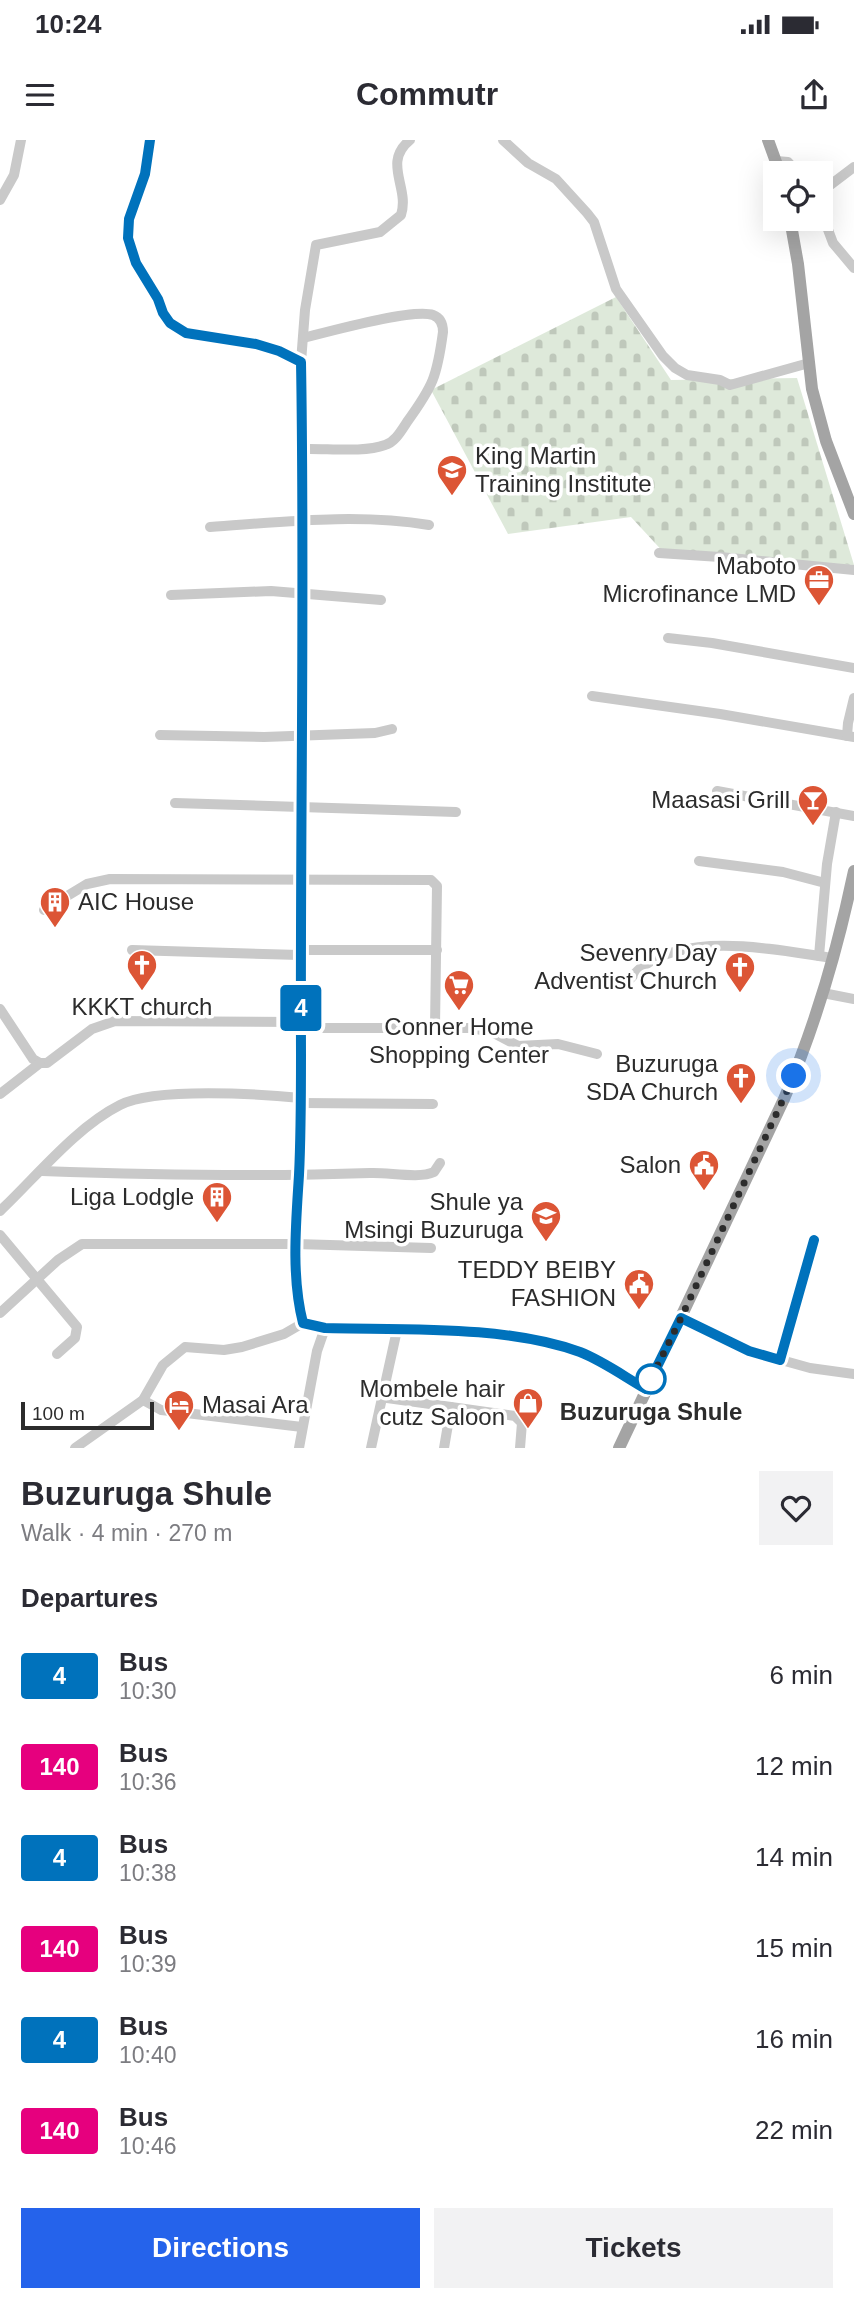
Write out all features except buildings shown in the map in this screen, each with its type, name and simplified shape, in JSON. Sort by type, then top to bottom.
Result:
[{"type":"main road","points":[[768,140],[776,161]]},
{"type":"main road","points":[[792,231],[813,389],[826,441],[854,514]]},
{"type":"main road","points":[[619,1448],[804,1052],[823,993],[826,957],[854,873]]},
{"type":"street","points":[[0,200],[13,175],[21,140]]},
{"type":"street","points":[[150,140],[145,174],[129,219],[128,238],[136,263],[158,299],[163,313],[170,323],[186,333],[256,344],[301,362]]},
{"type":"street","points":[[303,1323],[296,1244],[301,1100],[303,338],[313,248],[318,243],[380,232],[401,215],[403,200],[396,160],[399,151],[410,140]]},
{"type":"street","points":[[503,140],[528,163],[556,178],[594,222],[615,289],[663,356],[675,368],[687,375],[720,380],[730,385],[809,363]]},
{"type":"street","points":[[833,183],[854,167]]},
{"type":"street","points":[[828,231],[833,243],[854,268]]},
{"type":"street","points":[[303,338],[360,324],[419,314],[432,314],[443,324],[433,382],[393,441],[368,448],[303,449]]},
{"type":"street","points":[[210,527],[301,521],[409,522],[429,525]]},
{"type":"street","points":[[659,553],[854,570]]},
{"type":"street","points":[[171,595],[271,591],[380,600]]},
{"type":"street","points":[[668,638],[854,668]]},
{"type":"street","points":[[592,696],[720,714],[851,737],[848,723],[854,698]]},
{"type":"street","points":[[160,735],[302,736],[376,733],[392,729]]},
{"type":"street","points":[[717,791],[854,816]]},
{"type":"street","points":[[175,803],[456,812]]},
{"type":"street","points":[[627,982],[642,967],[659,958],[696,948],[741,945],[826,957],[825,883],[836,812]]},
{"type":"street","points":[[699,861],[763,868],[825,883]]},
{"type":"street","points":[[44,909],[88,884],[110,879],[431,880],[437,886],[435,1027]]},
{"type":"street","points":[[132,950],[437,950]]},
{"type":"street","points":[[823,993],[854,999]]},
{"type":"street","points":[[0,1009],[33,1059],[40,1063],[47,1063],[101,1024],[115,1021],[484,1030],[518,1046],[558,1044],[597,1054]]},
{"type":"street","points":[[0,1094],[40,1063]]},
{"type":"street","points":[[0,1211],[85,1128],[120,1105],[131,1101],[203,1094],[433,1104]]},
{"type":"street","points":[[42,1171],[431,1174],[440,1163]]},
{"type":"street","points":[[0,1235],[77,1327],[75,1338],[57,1354]]},
{"type":"street","points":[[780,1360],[814,1240]]},
{"type":"street","points":[[0,1313],[36,1278],[82,1244],[296,1244],[431,1248]]},
{"type":"street","points":[[681,1318],[749,1351],[810,1368],[854,1374]]},
{"type":"street","points":[[75,1448],[143,1400],[163,1366],[185,1347],[224,1350],[242,1347],[284,1334],[303,1323],[325,1328],[513,1336],[548,1341],[584,1353],[646,1389]]},
{"type":"street","points":[[299,1448],[317,1351],[325,1328]]},
{"type":"street","points":[[371,1448],[380,1397],[397,1330]]},
{"type":"street","points":[[380,1397],[515,1416],[523,1423],[520,1448]]},
{"type":"street","points":[[143,1400],[161,1410],[302,1427]]},
{"type":"street","points":[[444,1448],[451,1407]]},
{"type":"green space","points":[[616,297],[671,380],[797,378],[854,565],[667,556],[631,517],[508,534],[431,390]]},
{"type":"bus line","name":"4","points":[[150,140],[142,187],[129,219],[128,238],[136,263],[158,299],[163,313],[177,330],[207,338],[256,344],[301,362],[304,594],[300,880],[301,1098],[296,1244],[303,1323],[325,1328],[461,1332],[548,1341],[584,1353],[646,1389],[681,1318],[749,1351],[780,1360],[814,1240]]},
{"type":"place","name":"King Martin Training Institute","points":[[452,497]]},
{"type":"place","name":"Maboto Microfinance LMD","points":[[819,607]]},
{"type":"place","name":"Maasasi Grill","points":[[813,827]]},
{"type":"place","name":"AIC House","points":[[55,929]]},
{"type":"place","name":"KKKT church","points":[[142,992]]},
{"type":"place","name":"Sevenry Day Adventist Church","points":[[740,994]]},
{"type":"place","name":"Conner Home Shopping Center","points":[[459,1012]]},
{"type":"place","name":"Buzuruga SDA Church","points":[[741,1105]]},
{"type":"place","name":"Salon","points":[[704,1192]]},
{"type":"place","name":"Liga Lodgle","points":[[217,1224]]},
{"type":"place","name":"Shule ya Msingi Buzuruga","points":[[546,1243]]},
{"type":"place","name":"TEDDY BEIBY FASHION","points":[[639,1311]]},
{"type":"place","name":"Buzuruga Shule","points":[[651,1379]]},
{"type":"place","name":"Mombele hair cutz Saloon","points":[[528,1430]]},
{"type":"place","name":"Masai Ara","points":[[179,1432]]},
{"type":"route","points":[[651,1379],[646,1389],[794,1076]]}]
